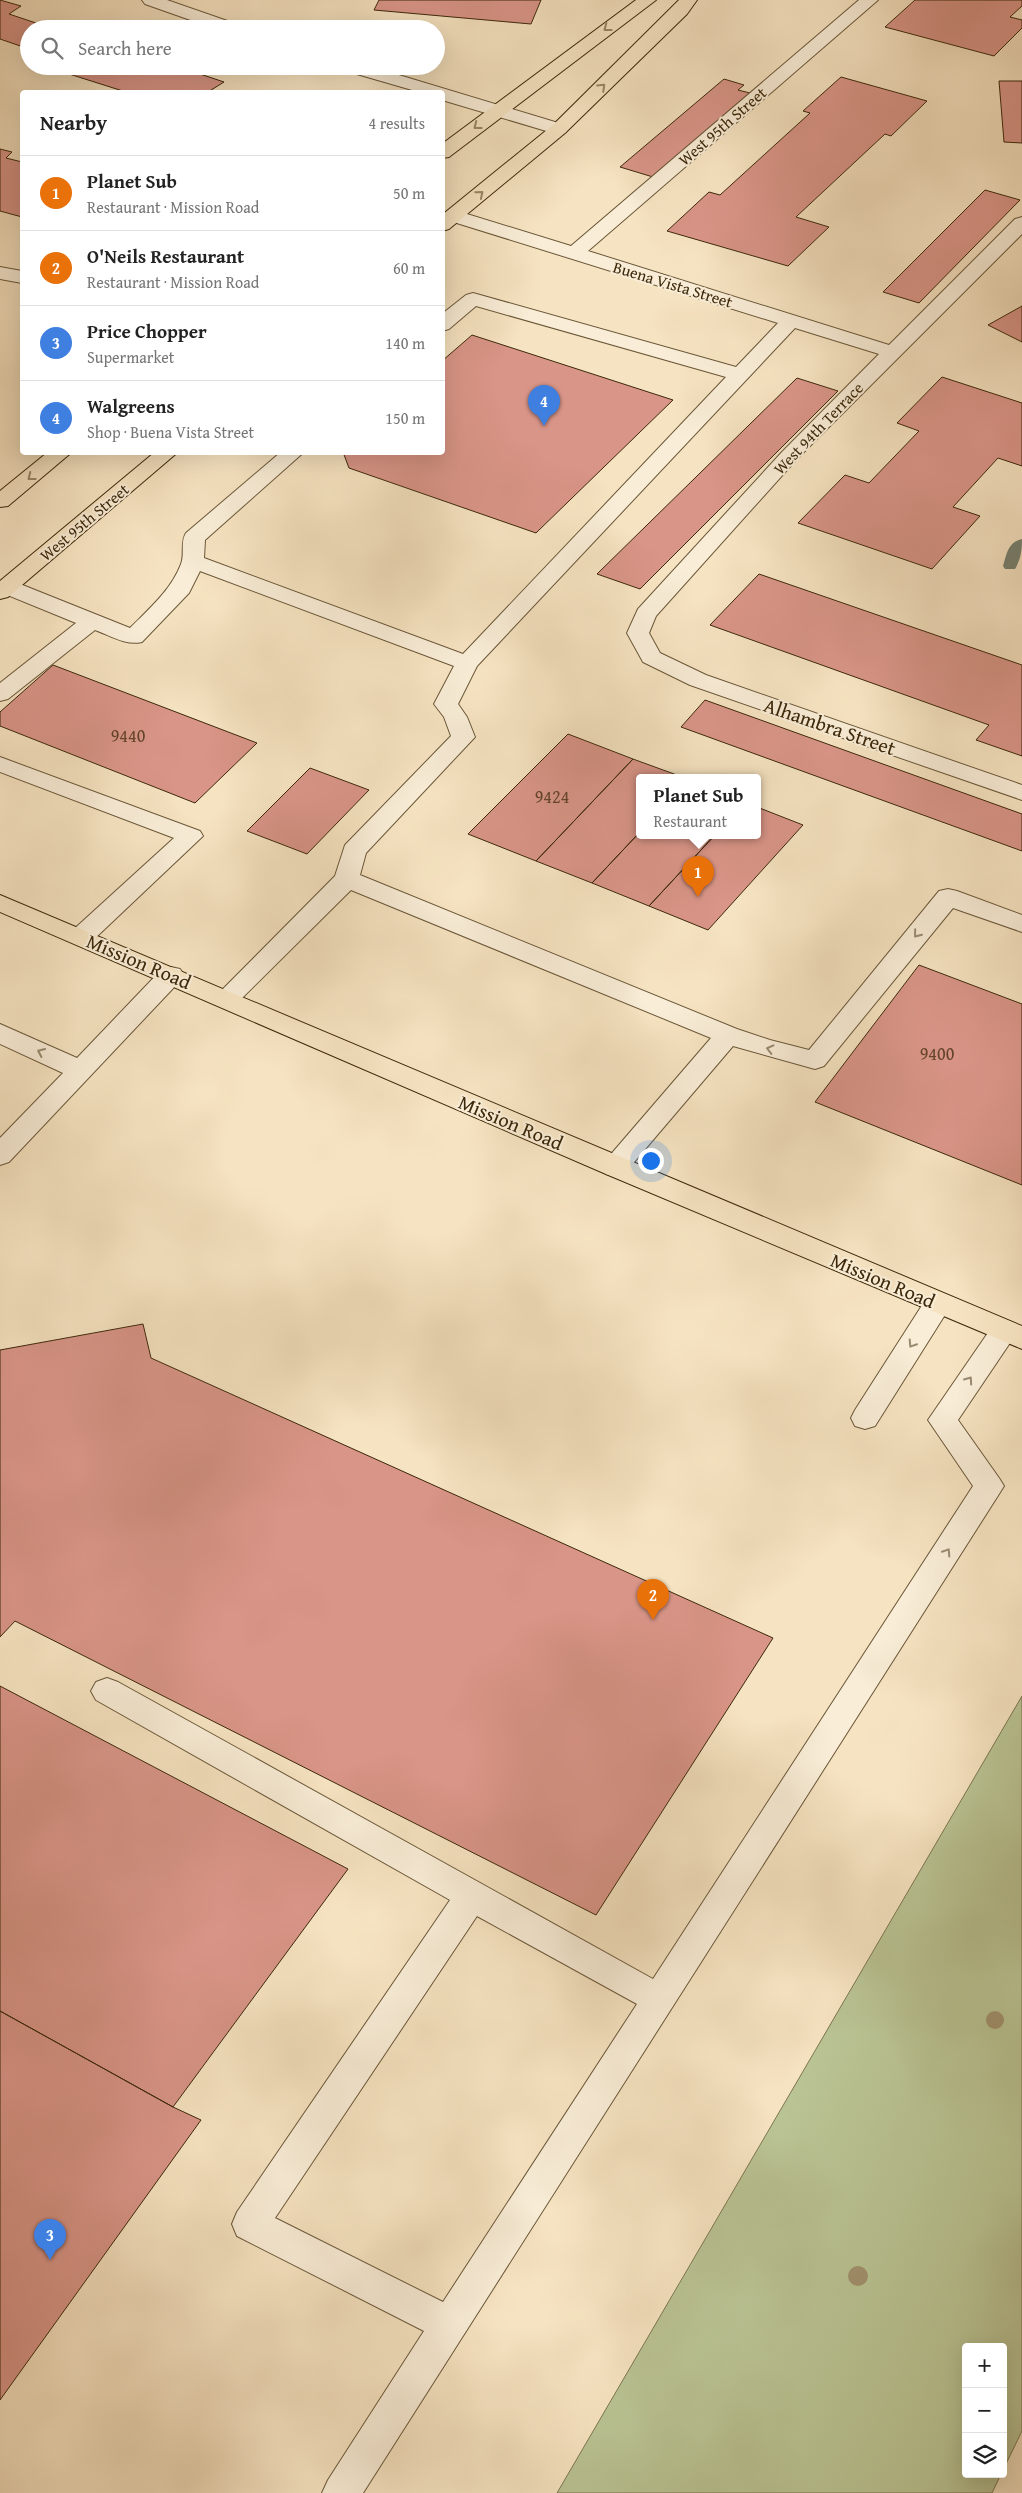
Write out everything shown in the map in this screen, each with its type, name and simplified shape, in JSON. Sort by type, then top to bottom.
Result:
[{"type":"main road","points":[[445,151],[497,110],[647,0]]},
{"type":"main road","points":[[448,220],[559,129],[681,10],[688,0]]},
{"type":"main road","points":[[0,501],[58,455]]},
{"type":"main road","name":"West 95th Street","points":[[3,589],[164,455]]},
{"type":"main road","name":"Mission Road","points":[[0,903],[82,936],[615,1167],[1013,1334]]},
{"type":"street","points":[[151,0],[208,20]]},
{"type":"street","name":"West 95th Street","points":[[575,253],[869,0]]},
{"type":"street","points":[[379,75],[430,90]]},
{"type":"street","points":[[445,95],[559,129]]},
{"type":"street","name":"Buena Vista Street","points":[[448,220],[575,253],[892,352]]},
{"type":"street","name":"West 94th Terrace","points":[[645,648],[638,633],[646,614],[789,456],[1022,223]]},
{"type":"street","points":[[0,273],[20,277]]},
{"type":"street","points":[[445,322],[473,299],[740,375]]},
{"type":"street","points":[[226,999],[347,879],[354,851],[463,737],[455,717],[446,704],[467,663],[791,321]]},
{"type":"street","points":[[3,589],[134,637],[181,588],[194,561],[194,538],[291,455]]},
{"type":"street","points":[[194,561],[467,663]]},
{"type":"street","points":[[0,694],[92,621]]},
{"type":"street","name":"Alhambra Street","points":[[645,648],[651,657],[698,680],[1022,793]]},
{"type":"street","points":[[0,764],[191,836],[82,936]]},
{"type":"street","points":[[347,879],[728,1035],[764,1048],[815,1060],[948,897],[1022,924]]},
{"type":"street","points":[[0,1155],[171,975]]},
{"type":"street","points":[[0,1032],[81,1071]]},
{"type":"street","points":[[615,1167],[728,1035]]},
{"type":"street","points":[[865,1418],[938,1303]]},
{"type":"street","points":[[341,2493],[990,1486],[942,1420],[1013,1334]]},
{"type":"street","points":[[107,1691],[659,1999]]},
{"type":"street","points":[[450,2325],[250,2224],[472,1896]]},
{"type":"green space","points":[[1022,1696],[1022,2431],[1007,2462],[1007,2343],[962,2343],[962,2478],[999,2478],[992,2493],[557,2493]]},
{"type":"building","points":[[0,0],[21,6],[9,14],[27,20],[20,20],[20,46],[0,39]]},
{"type":"building","points":[[379,0],[541,0],[531,24],[374,10]]},
{"type":"building","points":[[915,0],[1022,0],[1022,6],[1010,17],[1022,20],[1022,28],[994,56],[885,27]]},
{"type":"building","points":[[72,75],[203,75],[224,82],[211,90],[120,90]]},
{"type":"building","points":[[841,77],[927,101],[891,136],[885,134],[796,217],[829,227],[788,266],[667,231],[709,192],[720,195],[810,113],[803,111]]},
{"type":"building","points":[[724,79],[744,85],[738,90],[750,93],[653,177],[620,167]]},
{"type":"building","points":[[999,81],[1022,81],[1022,143],[1004,142]]},
{"type":"building","points":[[0,149],[12,152],[6,158],[20,162],[20,216],[0,211]]},
{"type":"building","points":[[985,190],[1020,200],[919,303],[883,292]]},
{"type":"building","points":[[1022,306],[1022,342],[988,325]]},
{"type":"building","points":[[472,335],[673,400],[536,533],[349,468],[344,455],[445,455],[445,358]]},
{"type":"building","points":[[942,377],[1022,403],[1022,466],[998,458],[953,507],[980,516],[932,569],[798,523],[845,475],[869,483],[919,431],[897,423]]},
{"type":"building","points":[[797,378],[838,391],[640,589],[597,574]]},
{"type":"building","points":[[759,574],[1022,665],[1022,756],[976,740],[989,725],[710,625]]},
{"type":"building","points":[[53,665],[257,743],[195,803],[0,726],[0,712]]},
{"type":"building","points":[[705,700],[1022,814],[1022,851],[681,727]]},
{"type":"building","points":[[568,734],[633,759],[536,861],[468,834]]},
{"type":"building","points":[[633,759],[674,774],[636,774],[636,836],[592,883],[536,861]]},
{"type":"building","points":[[310,768],[369,790],[307,854],[247,831]]},
{"type":"building","points":[[761,809],[803,825],[708,930],[649,906],[711,839],[761,839]]},
{"type":"building","points":[[636,836],[636,839],[711,839],[649,906],[592,883]]},
{"type":"building","points":[[919,965],[1022,1004],[1022,1185],[815,1102]]},
{"type":"building","points":[[143,1324],[151,1358],[773,1638],[596,1915],[15,1621],[0,1637],[0,1350]]},
{"type":"building","points":[[0,1686],[348,1869],[173,2107],[0,2011]]},
{"type":"building","points":[[0,2011],[173,2107],[201,2120],[0,2400]]},
{"type":"waterway","points":[[1010,566],[1017,545],[1022,543]]},
{"type":"place","name":"Walgreens","points":[[544,426]]},
{"type":"place","name":"Planet Sub","points":[[698,897]]},
{"type":"place","name":"O'Neils Restaurant","points":[[653,1620]]},
{"type":"place","name":"Price Chopper","points":[[50,2260]]}]
